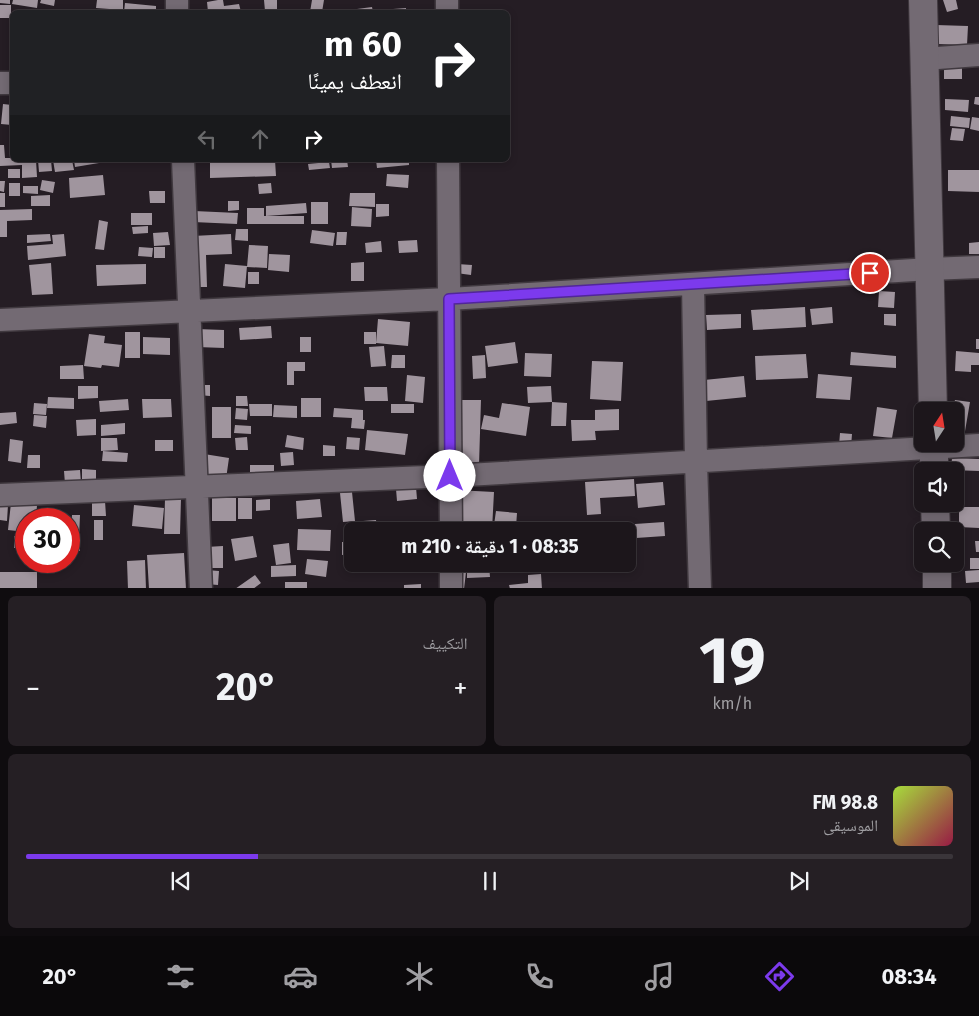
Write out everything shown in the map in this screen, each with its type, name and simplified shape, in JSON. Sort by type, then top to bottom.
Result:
[{"type":"street","points":[[923,0],[933,402]]},
{"type":"street","points":[[924,59],[979,55]]},
{"type":"street","points":[[183,162],[200,588]]},
{"type":"street","points":[[448,162],[451,522]]},
{"type":"street","points":[[0,320],[449,299],[979,268]]},
{"type":"street","points":[[693,284],[700,588]]},
{"type":"street","points":[[0,495],[450,476],[696,462],[934,454],[979,445]]},
{"type":"street","points":[[451,572],[451,588]]},
{"type":"street","points":[[937,572],[937,588]]},
{"type":"building","points":[[0,0],[10,0],[10,4],[0,3]]},
{"type":"building","points":[[13,0],[38,0],[37,8],[12,4]]},
{"type":"building","points":[[41,0],[55,0],[54,6],[40,3]]},
{"type":"building","points":[[97,0],[123,0],[123,10],[96,8]]},
{"type":"building","points":[[223,0],[224,6],[239,4],[240,10],[208,10],[207,2]]},
{"type":"building","points":[[264,0],[277,0],[277,10],[265,10]]},
{"type":"building","points":[[312,0],[324,0],[322,10],[310,10]]},
{"type":"building","points":[[943,0],[956,0],[958,9],[947,12]]},
{"type":"building","points":[[125,3],[156,6],[156,10],[124,10]]},
{"type":"building","points":[[0,5],[11,5],[10,18],[0,18]]},
{"type":"building","points":[[372,7],[373,10],[350,10]]},
{"type":"building","points":[[406,8],[406,10],[393,10]]},
{"type":"building","points":[[936,25],[968,26],[967,45],[936,44]]},
{"type":"building","points":[[944,67],[962,67],[962,79],[944,79]]},
{"type":"building","points":[[975,97],[979,97],[979,105],[974,104]]},
{"type":"building","points":[[945,99],[969,100],[968,112],[945,110]]},
{"type":"building","points":[[3,104],[10,105],[10,125],[1,124]]},
{"type":"building","points":[[951,116],[970,118],[969,128],[950,126]]},
{"type":"building","points":[[972,117],[979,118],[979,131],[970,129]]},
{"type":"building","points":[[952,128],[965,129],[963,141],[950,140]]},
{"type":"building","points":[[0,145],[4,145],[5,158],[10,158],[10,162],[36,162],[37,177],[22,178],[22,165],[0,166]]},
{"type":"building","points":[[38,162],[51,162],[52,171],[39,172]]},
{"type":"building","points":[[53,162],[72,162],[74,170],[55,172]]},
{"type":"building","points":[[74,162],[99,163],[75,167]]},
{"type":"building","points":[[210,162],[275,162],[276,176],[210,178]]},
{"type":"building","points":[[329,162],[330,168],[309,170],[308,164]]},
{"type":"building","points":[[331,162],[347,162],[348,167],[332,168]]},
{"type":"building","points":[[376,162],[409,162],[409,165],[377,168]]},
{"type":"building","points":[[8,169],[20,169],[20,178],[8,178]]},
{"type":"building","points":[[948,170],[979,170],[979,192],[948,191]]},
{"type":"building","points":[[387,174],[409,175],[408,188],[386,186]]},
{"type":"building","points":[[103,175],[105,195],[70,198],[69,178]]},
{"type":"building","points":[[42,180],[55,182],[53,193],[40,190]]},
{"type":"building","points":[[0,181],[5,181],[4,192],[0,191]]},
{"type":"building","points":[[9,183],[20,183],[20,196],[9,196]]},
{"type":"building","points":[[271,183],[272,193],[259,194],[258,184]]},
{"type":"building","points":[[23,186],[38,186],[38,194],[23,193]]},
{"type":"building","points":[[149,191],[165,191],[165,203],[150,203]]},
{"type":"building","points":[[0,193],[5,193],[5,207],[0,207]]},
{"type":"building","points":[[350,193],[375,193],[375,207],[349,206]]},
{"type":"building","points":[[50,195],[50,206],[31,206],[31,196]]},
{"type":"building","points":[[228,201],[239,201],[239,210],[228,211]]},
{"type":"building","points":[[311,202],[328,202],[328,224],[311,224]]},
{"type":"building","points":[[306,203],[307,213],[266,216],[266,206]]},
{"type":"building","points":[[376,204],[389,204],[389,216],[376,217]]},
{"type":"building","points":[[352,207],[372,209],[371,227],[351,226]]},
{"type":"building","points":[[247,208],[264,208],[264,216],[304,216],[304,224],[247,224]]},
{"type":"building","points":[[32,209],[32,220],[7,221],[7,237],[0,237],[0,210]]},
{"type":"building","points":[[194,211],[238,213],[237,224],[193,222]]},
{"type":"building","points":[[131,213],[152,213],[152,225],[131,225]]},
{"type":"building","points":[[99,220],[108,222],[104,250],[95,249]]},
{"type":"building","points":[[148,226],[148,233],[133,234],[132,227]]},
{"type":"building","points":[[236,229],[248,229],[248,241],[235,240]]},
{"type":"building","points":[[312,230],[335,233],[333,246],[310,243]]},
{"type":"building","points":[[168,232],[170,245],[154,246],[153,233]]},
{"type":"building","points":[[337,232],[347,232],[346,245],[336,245]]},
{"type":"building","points":[[50,234],[51,241],[27,243],[27,235]]},
{"type":"building","points":[[64,234],[66,256],[28,260],[27,246],[53,244],[52,235]]},
{"type":"building","points":[[231,234],[232,254],[206,255],[207,287],[196,287],[193,236]]},
{"type":"building","points":[[417,240],[418,252],[399,253],[398,241]]},
{"type":"building","points":[[381,241],[382,252],[366,253],[365,243]]},
{"type":"building","points":[[979,242],[979,254],[969,254],[969,243]]},
{"type":"building","points":[[249,245],[268,246],[267,268],[247,267]]},
{"type":"building","points":[[139,247],[153,248],[152,257],[138,256]]},
{"type":"building","points":[[154,247],[165,247],[165,258],[154,258]]},
{"type":"building","points":[[269,254],[290,255],[289,272],[268,270]]},
{"type":"building","points":[[364,262],[364,281],[351,281],[351,263]]},
{"type":"building","points":[[51,263],[53,294],[32,295],[29,265]]},
{"type":"building","points":[[146,264],[146,284],[97,286],[96,265]]},
{"type":"building","points":[[225,264],[247,266],[245,288],[223,286]]},
{"type":"building","points":[[457,264],[472,265],[471,275],[456,273]]},
{"type":"building","points":[[248,272],[259,272],[259,284],[248,284]]},
{"type":"building","points":[[879,291],[895,292],[894,308],[878,307]]},
{"type":"building","points":[[805,307],[806,327],[753,330],[751,310]]},
{"type":"building","points":[[832,307],[833,323],[812,325],[810,309]]},
{"type":"building","points":[[741,314],[741,328],[707,330],[706,315]]},
{"type":"building","points":[[884,314],[896,314],[896,326],[884,325]]},
{"type":"building","points":[[378,319],[410,322],[408,346],[376,343]]},
{"type":"building","points":[[271,326],[272,338],[240,340],[239,328]]},
{"type":"building","points":[[197,329],[224,330],[224,348],[197,347]]},
{"type":"building","points":[[125,332],[140,332],[140,358],[125,358]]},
{"type":"building","points":[[364,332],[376,332],[376,344],[364,344]]},
{"type":"building","points":[[89,334],[105,336],[104,343],[122,345],[119,367],[102,365],[101,368],[84,366]]},
{"type":"building","points":[[143,337],[170,338],[170,355],[143,354]]},
{"type":"building","points":[[300,337],[311,337],[311,352],[300,352]]},
{"type":"building","points":[[976,339],[979,339],[979,349],[976,349]]},
{"type":"building","points":[[515,342],[518,363],[488,367],[485,346]]},
{"type":"building","points":[[384,346],[386,366],[371,367],[369,347]]},
{"type":"building","points":[[956,351],[979,353],[979,365],[971,365],[971,372],[955,371]]},
{"type":"building","points":[[851,352],[896,356],[896,368],[850,365]]},
{"type":"building","points":[[525,353],[552,354],[551,377],[524,376]]},
{"type":"building","points":[[806,354],[808,378],[756,380],[755,356]]},
{"type":"building","points":[[392,355],[405,355],[405,368],[391,368]]},
{"type":"building","points":[[485,355],[486,378],[473,379],[472,356]]},
{"type":"building","points":[[592,361],[623,362],[621,401],[590,399]]},
{"type":"building","points":[[287,362],[305,362],[305,371],[294,371],[294,385],[287,385]]},
{"type":"building","points":[[83,365],[84,379],[60,379],[60,366]]},
{"type":"building","points":[[818,374],[852,377],[850,400],[816,398]]},
{"type":"building","points":[[407,375],[425,377],[423,403],[405,401]]},
{"type":"building","points":[[744,376],[746,397],[706,401],[704,380]]},
{"type":"building","points":[[199,385],[210,385],[210,396],[198,395]]},
{"type":"building","points":[[78,386],[98,386],[98,398],[78,399]]},
{"type":"building","points":[[551,386],[552,402],[528,403],[527,387]]},
{"type":"building","points":[[364,387],[387,387],[388,401],[365,401]]},
{"type":"building","points":[[236,396],[247,396],[248,406],[236,406]]},
{"type":"building","points":[[48,397],[74,398],[74,409],[47,408]]},
{"type":"building","points":[[301,398],[321,398],[321,417],[301,417]]},
{"type":"building","points":[[128,399],[129,410],[100,412],[99,401]]},
{"type":"building","points":[[142,399],[171,399],[172,417],[143,418]]},
{"type":"building","points":[[460,400],[481,400],[479,465],[460,464]]},
{"type":"building","points":[[955,400],[970,402],[964,437],[964,402],[954,402]]},
{"type":"building","points":[[552,402],[567,403],[566,426],[551,426]]},
{"type":"building","points":[[34,403],[47,404],[46,415],[33,414]]},
{"type":"building","points":[[502,403],[530,407],[526,436],[481,429],[484,415],[499,418]]},
{"type":"building","points":[[249,404],[272,404],[272,416],[250,416]]},
{"type":"building","points":[[391,404],[414,404],[414,413],[391,413]]},
{"type":"building","points":[[274,405],[297,406],[297,418],[273,417]]},
{"type":"building","points":[[212,407],[231,407],[231,438],[212,438]]},
{"type":"building","points":[[877,407],[897,410],[892,438],[873,436]]},
{"type":"building","points":[[236,408],[248,409],[247,420],[235,419]]},
{"type":"building","points":[[334,408],[363,410],[364,429],[351,428],[352,418],[333,417]]},
{"type":"building","points":[[619,409],[619,430],[595,431],[596,440],[572,441],[571,420],[595,420],[595,410]]},
{"type":"building","points":[[16,412],[17,423],[0,425],[0,413]]},
{"type":"building","points":[[34,415],[47,416],[46,428],[33,426]]},
{"type":"building","points":[[96,419],[96,435],[77,436],[76,420]]},
{"type":"building","points":[[125,423],[125,434],[101,436],[101,425]]},
{"type":"building","points":[[235,425],[251,426],[251,434],[234,433]]},
{"type":"building","points":[[367,430],[408,434],[405,455],[365,450]]},
{"type":"building","points":[[840,433],[852,434],[851,447],[839,446]]},
{"type":"building","points":[[287,435],[304,438],[303,450],[285,447]]},
{"type":"building","points":[[247,437],[248,450],[236,450],[235,438]]},
{"type":"building","points":[[347,437],[360,438],[359,450],[346,449]]},
{"type":"building","points":[[101,438],[117,438],[118,450],[101,451]]},
{"type":"building","points":[[10,439],[23,441],[21,463],[8,461]]},
{"type":"building","points":[[155,440],[173,440],[173,451],[155,451]]},
{"type":"building","points":[[323,445],[335,446],[335,456],[323,456]]},
{"type":"building","points":[[103,451],[128,453],[127,462],[102,461]]},
{"type":"building","points":[[293,452],[294,465],[281,466],[280,453]]},
{"type":"building","points":[[204,454],[229,458],[226,479],[200,475]]},
{"type":"building","points":[[28,455],[40,455],[40,468],[27,468]]},
{"type":"building","points":[[952,458],[979,459],[979,471],[964,470],[964,462],[952,462]]},
{"type":"building","points":[[250,465],[274,465],[274,475],[250,475]]},
{"type":"building","points":[[82,469],[96,470],[96,482],[82,482]]},
{"type":"building","points":[[80,470],[81,483],[65,484],[64,471]]},
{"type":"building","points":[[634,479],[635,496],[600,498],[601,514],[587,515],[585,482]]},
{"type":"building","points":[[663,482],[665,505],[638,508],[636,484]]},
{"type":"building","points":[[416,487],[417,499],[397,501],[396,489]]},
{"type":"building","points":[[456,490],[494,492],[492,522],[453,522]]},
{"type":"building","points":[[352,492],[355,521],[343,522],[340,493]]},
{"type":"building","points":[[212,498],[236,498],[236,521],[212,521]]},
{"type":"building","points":[[238,498],[252,498],[252,519],[238,519]]},
{"type":"building","points":[[165,499],[181,499],[180,534],[164,534]]},
{"type":"building","points":[[270,499],[270,510],[256,511],[256,500]]},
{"type":"building","points":[[320,499],[322,517],[297,519],[296,501]]},
{"type":"building","points":[[105,501],[106,516],[92,516],[92,502]]},
{"type":"building","points":[[11,503],[37,505],[37,508],[15,508],[15,531],[8,530]]},
{"type":"building","points":[[0,504],[8,505],[7,521],[0,520]]},
{"type":"building","points":[[134,505],[164,508],[162,529],[132,526]]},
{"type":"building","points":[[964,507],[979,507],[979,528],[964,527],[964,522],[959,522],[959,512],[964,512]]},
{"type":"building","points":[[496,511],[517,513],[516,522],[494,522]]},
{"type":"building","points":[[94,520],[103,520],[103,540],[94,540]]},
{"type":"building","points":[[376,520],[376,522],[350,522]]},
{"type":"building","points":[[664,522],[665,536],[636,538],[636,524]]},
{"type":"building","points":[[298,529],[331,530],[330,551],[297,550]]},
{"type":"building","points":[[253,536],[257,557],[235,561],[231,539]]},
{"type":"building","points":[[975,541],[979,541],[979,552],[976,552]]},
{"type":"building","points":[[342,542],[344,542],[344,555],[342,555]]},
{"type":"building","points":[[289,543],[291,563],[276,565],[273,545]]},
{"type":"building","points":[[223,546],[223,568],[207,568],[206,547]]},
{"type":"building","points":[[184,553],[186,588],[149,588],[147,555]]},
{"type":"building","points":[[970,558],[979,558],[979,569],[970,569]]},
{"type":"building","points":[[307,559],[328,561],[326,577],[305,574]]},
{"type":"building","points":[[145,560],[146,588],[128,588],[127,561]]},
{"type":"building","points":[[296,565],[296,576],[271,577],[271,566]]},
{"type":"building","points":[[207,570],[219,571],[218,585],[206,584]]},
{"type":"building","points":[[979,570],[979,582],[966,583],[965,571]]},
{"type":"building","points":[[0,572],[37,573],[37,588],[0,588]]},
{"type":"building","points":[[457,572],[466,572],[464,588],[456,588]]},
{"type":"building","points":[[467,572],[490,572],[490,577],[467,578]]},
{"type":"building","points":[[541,574],[542,588],[510,588],[509,585],[528,583],[528,575]]},
{"type":"building","points":[[255,575],[261,583],[254,588],[236,588]]},
{"type":"building","points":[[285,582],[307,582],[307,588],[285,588]]},
{"type":"building","points":[[421,584],[421,588],[404,588],[404,585]]},
{"type":"route","points":[[450,476],[449,299],[870,273]]}]
